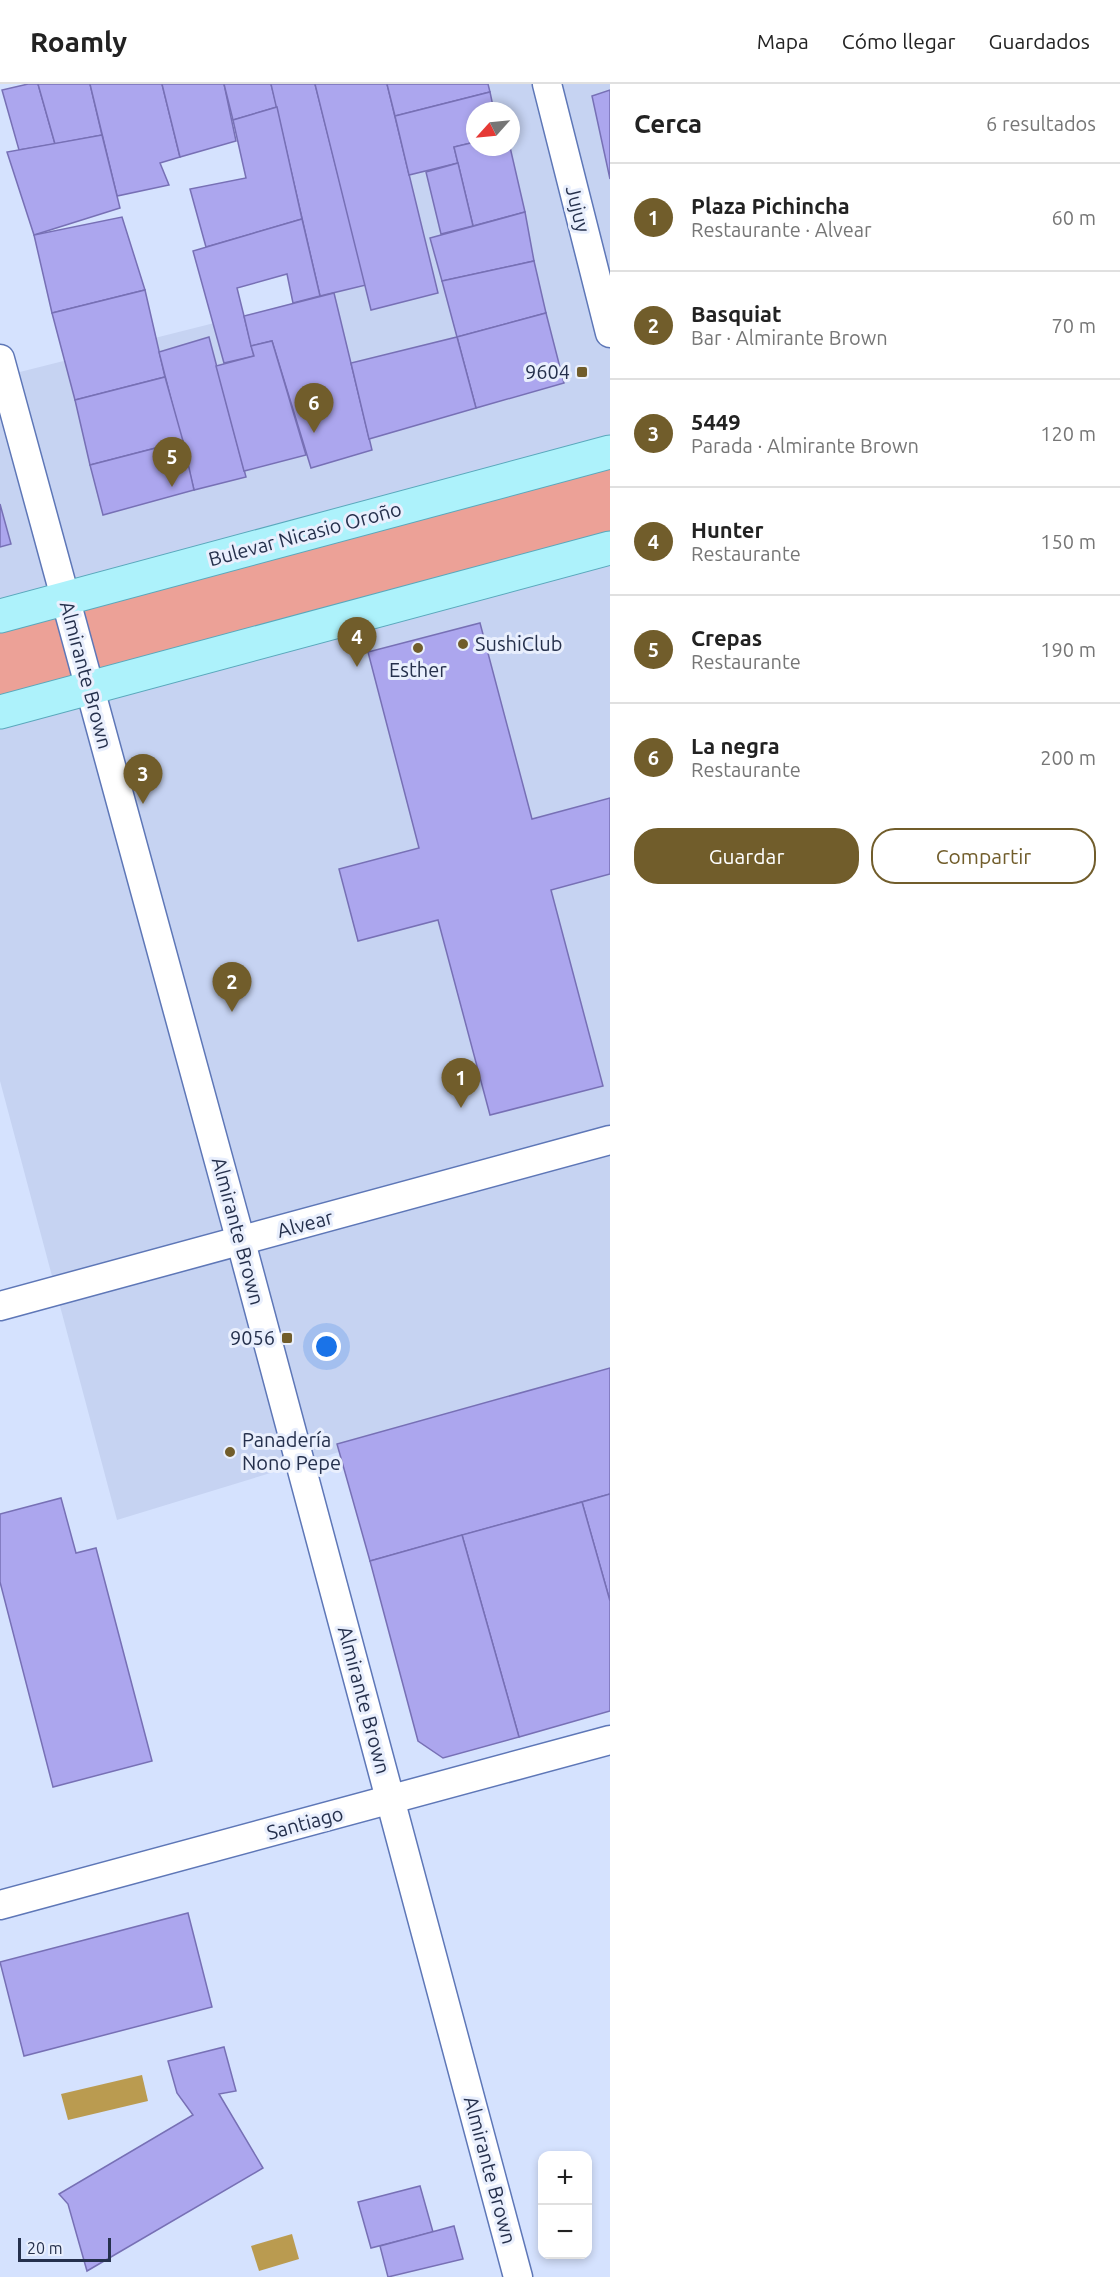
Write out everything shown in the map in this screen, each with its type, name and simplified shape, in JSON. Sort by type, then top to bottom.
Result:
[{"type":"main road","name":"Bulevar Nicasio Oroño","points":[[0,616],[610,452]]},
{"type":"main road","points":[[0,712],[610,548]]},
{"type":"street","name":"Jujuy","points":[[547,84],[610,333]]},
{"type":"street","name":"Almirante Brown","points":[[0,359],[241,1242],[518,2277]]},
{"type":"street","name":"Alvear","points":[[0,1306],[610,1140]]},
{"type":"street","name":"Santiago","points":[[0,1905],[610,1740]]},
{"type":"shaded area","points":[[375,84],[610,84],[610,1369],[117,1520],[0,1081],[0,377],[420,271]]},
{"type":"shaded area","points":[[610,452],[610,548],[0,712],[0,616]]},
{"type":"shaded area","points":[[142,2075],[148,2101],[68,2120],[61,2094]]},
{"type":"shaded area","points":[[292,2234],[299,2259],[259,2271],[251,2246]]},
{"type":"building","points":[[38,84],[55,144],[19,150],[2,90]]},
{"type":"building","points":[[38,84],[90,84],[102,135],[55,144]]},
{"type":"building","points":[[90,84],[162,84],[180,157],[160,163],[169,185],[117,196]]},
{"type":"building","points":[[162,84],[224,84],[236,141],[180,157]]},
{"type":"building","points":[[224,84],[271,84],[277,107],[233,120]]},
{"type":"building","points":[[271,84],[315,84],[366,285],[320,296]]},
{"type":"building","points":[[315,84],[387,84],[438,293],[371,310]]},
{"type":"building","points":[[387,84],[488,84],[490,92],[395,116]]},
{"type":"building","points":[[610,90],[610,179],[592,96]]},
{"type":"building","points":[[490,92],[492,102],[466,102],[466,144],[454,147],[458,163],[409,175],[395,116]]},
{"type":"building","points":[[277,107],[302,219],[206,247],[190,189],[246,178],[233,120]]},
{"type":"building","points":[[102,135],[120,208],[34,235],[7,152]]},
{"type":"building","points":[[466,144],[466,156],[512,156],[525,212],[473,226],[454,147]]},
{"type":"building","points":[[458,163],[473,226],[441,234],[426,172]]},
{"type":"building","points":[[525,212],[534,261],[442,281],[430,238]]},
{"type":"building","points":[[122,217],[145,290],[52,313],[34,235]]},
{"type":"building","points":[[302,219],[320,296],[293,303],[287,274],[237,288],[254,356],[224,363],[193,251]]},
{"type":"building","points":[[534,261],[546,313],[457,337],[442,281]]},
{"type":"building","points":[[145,290],[165,377],[75,400],[52,313]]},
{"type":"building","points":[[334,293],[372,450],[311,468],[272,341],[251,346],[244,316]]},
{"type":"building","points":[[546,313],[564,383],[476,408],[457,337]]},
{"type":"building","points":[[209,337],[246,477],[194,490],[159,352]]},
{"type":"building","points":[[457,337],[476,408],[369,439],[351,363]]},
{"type":"building","points":[[272,341],[306,455],[244,471],[216,366],[254,356],[251,346]]},
{"type":"building","points":[[165,377],[183,441],[90,465],[75,400]]},
{"type":"building","points":[[183,441],[194,490],[103,515],[90,465]]},
{"type":"building","points":[[0,504],[11,544],[0,547]]},
{"type":"building","points":[[480,623],[532,819],[610,798],[610,874],[551,890],[603,1086],[490,1115],[438,920],[358,941],[339,869],[419,848],[368,652]]},
{"type":"building","points":[[610,1368],[610,1494],[370,1561],[337,1444]]},
{"type":"building","points":[[610,1494],[610,1601],[582,1502]]},
{"type":"building","points":[[61,1498],[76,1553],[96,1548],[152,1761],[53,1787],[0,1582],[0,1514]]},
{"type":"building","points":[[582,1502],[610,1601],[610,1711],[519,1737],[462,1535]]},
{"type":"building","points":[[462,1535],[519,1737],[443,1758],[418,1741],[370,1561]]},
{"type":"building","points":[[188,1913],[212,2007],[24,2056],[0,1962]]},
{"type":"building","points":[[224,2047],[236,2091],[219,2094],[263,2168],[87,2271],[68,2204],[59,2194],[193,2115],[177,2093],[168,2061]]},
{"type":"building","points":[[420,2186],[433,2232],[371,2248],[358,2202]]},
{"type":"building","points":[[454,2226],[463,2259],[388,2277],[380,2246]]},
{"type":"place","name":"9604","points":[[582,372]]},
{"type":"place","name":"La negra","points":[[314,433]]},
{"type":"place","name":"Crepas","points":[[172,487]]},
{"type":"place","name":"SushiClub","points":[[463,644]]},
{"type":"place","name":"Esther","points":[[418,648]]},
{"type":"place","name":"Hunter","points":[[357,667]]},
{"type":"place","name":"5449","points":[[143,804]]},
{"type":"place","name":"Basquiat","points":[[232,1012]]},
{"type":"place","name":"Plaza Pichincha","points":[[461,1108]]},
{"type":"place","name":"9056","points":[[287,1338]]},
{"type":"place","name":"Panadería Nono Pepe","points":[[230,1452]]}]
